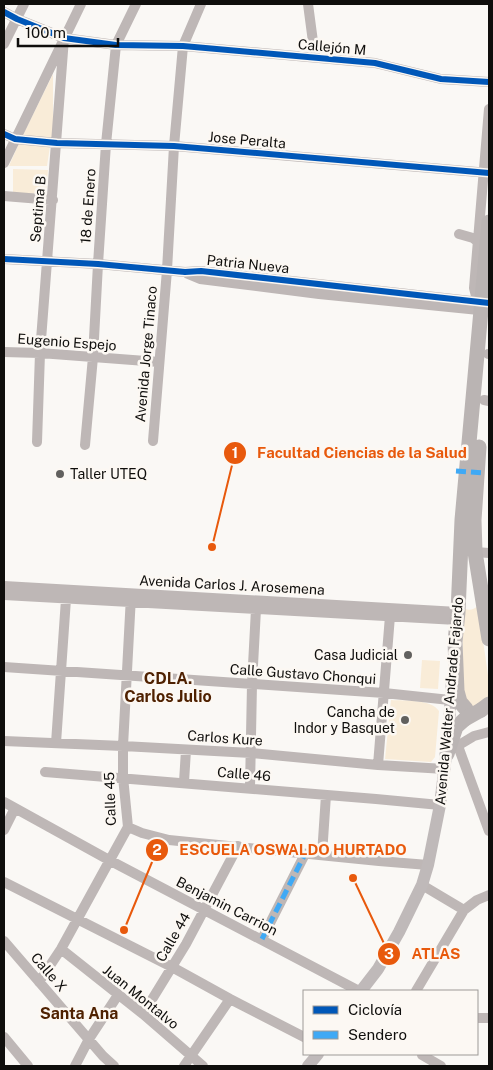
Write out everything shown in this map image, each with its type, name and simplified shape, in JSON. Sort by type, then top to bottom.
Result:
[{"type":"highway","name":"Avenida Walter Andrade Fajardo","points":[[455,642],[458,616],[460,543],[486,307],[484,225]]},
{"type":"highway","points":[[459,583],[463,599],[470,602],[474,601],[477,597],[480,583],[482,552],[474,520],[483,475],[489,336]]},
{"type":"highway","points":[[480,583],[489,639]]},
{"type":"highway","points":[[455,642],[457,691],[465,714]]},
{"type":"highway","points":[[450,756],[456,727],[465,714],[485,712]]},
{"type":"main road","name":"Avenida Walter Andrade Fajardo","points":[[361,990],[378,969],[399,932],[422,885],[428,865],[450,756],[450,700],[455,642]]},
{"type":"main road","points":[[308,1066],[317,1055]]},
{"type":"street","points":[[4,44],[24,4]]},
{"type":"street","points":[[4,163],[81,4]]},
{"type":"street","name":"18 de Enero","points":[[85,445],[94,357],[106,144],[116,45],[136,4]]},
{"type":"street","name":"Avenida Jorge Tinaco","points":[[152,441],[167,270],[174,146],[183,46],[201,4]]},
{"type":"street","points":[[308,4],[315,57]]},
{"type":"street","name":"Callejón M","points":[[4,12],[64,38],[116,45],[183,46],[375,63],[441,79],[489,82]]},
{"type":"street","name":"Septima B","points":[[37,442],[40,353],[64,38]]},
{"type":"street","name":"Callejón M","points":[[478,82],[489,78]]},
{"type":"street","points":[[486,307],[476,296],[474,288],[478,243],[484,225],[489,109]]},
{"type":"street","name":"Jose Peralta","points":[[4,134],[15,139],[57,143],[174,146],[486,173]]},
{"type":"street","points":[[4,196],[53,200]]},
{"type":"street","points":[[478,243],[473,238],[459,234],[472,233],[484,225]]},
{"type":"street","name":"Patria Nueva","points":[[4,258],[185,272],[201,271],[486,307]]},
{"type":"street","name":"Eugenio Espejo","points":[[4,352],[159,362]]},
{"type":"street","name":"Avenida Carlos J. Arosemena","points":[[4,586],[256,609],[390,616],[458,616]]},
{"type":"street","name":"Avenida Carlos J. Arosemena","points":[[4,595],[66,599],[131,598],[458,616]]},
{"type":"street","name":"Calle 45","points":[[39,982],[60,949],[128,828],[123,777],[123,746],[131,598]]},
{"type":"street","points":[[56,743],[66,599]]},
{"type":"street","points":[[250,788],[256,609]]},
{"type":"street","points":[[378,765],[390,616]]},
{"type":"street","name":"Calle Gustavo Chonqui","points":[[4,667],[384,693],[450,700]]},
{"type":"street","points":[[489,732],[474,736],[450,756],[489,831]]},
{"type":"street","name":"Carlos Kure","points":[[4,741],[251,753],[378,765],[450,756]]},
{"type":"street","points":[[184,782],[186,750]]},
{"type":"street","name":"Calle 46","points":[[45,772],[184,782],[440,805]]},
{"type":"street","points":[[322,855],[326,795]]},
{"type":"street","name":"Benjamin Carrion","points":[[4,802],[109,860],[358,990]]},
{"type":"street","points":[[4,830],[15,808]]},
{"type":"street","points":[[128,828],[170,840],[428,865]]},
{"type":"street","name":"Calle 44","points":[[143,1014],[186,944],[238,846]]},
{"type":"street","points":[[262,939],[305,854]]},
{"type":"street","points":[[4,882],[172,967],[303,1036]]},
{"type":"street","points":[[422,885],[464,910]]},
{"type":"street","points":[[417,990],[464,910],[477,900],[489,895]]},
{"type":"street","name":"Calle X","points":[[4,941],[88,1039],[114,1066]]},
{"type":"street","name":"Juan Montalvo","points":[[60,949],[143,1014],[203,1066]]},
{"type":"street","points":[[75,1066],[88,1039],[118,995]]},
{"type":"street","points":[[184,1066],[230,999]]},
{"type":"street","points":[[4,1037],[28,1066]]},
{"type":"street","points":[[4,1045],[21,1066]]},
{"type":"street","points":[[423,1055],[441,1066]]},
{"type":"shaded area","points":[[53,74],[53,139],[23,135]]},
{"type":"shaded area","points":[[19,143],[50,146],[47,166],[9,166]]},
{"type":"shaded area","points":[[13,169],[48,170],[46,194],[13,193]]},
{"type":"shaded area","points":[[478,606],[489,682],[489,695],[487,701],[475,709],[466,703],[462,692],[463,608],[471,610]]},
{"type":"shaded area","points":[[422,660],[440,661],[438,689],[420,688]]},
{"type":"shaded area","points":[[391,700],[430,704],[439,711],[435,757],[431,762],[385,759]]},
{"type":"marked path","points":[[456,471],[485,473]]},
{"type":"marked path","points":[[262,939],[305,854]]},
{"type":"cycle path","points":[[4,12],[64,38],[116,45],[183,46],[375,63],[441,79],[489,82]]},
{"type":"cycle path","points":[[4,134],[15,139],[57,143],[174,146],[489,173]]},
{"type":"cycle path","points":[[4,259],[98,264],[185,272],[201,271],[489,303]]},
{"type":"place","name":"Taller UTEQ","points":[[60,474]]},
{"type":"place","name":"Facultad Ciencias de la Salud","points":[[212,547]]},
{"type":"place","name":"Casa Judicial","points":[[408,655]]},
{"type":"place","name":"Cancha de Indor y Basquet","points":[[405,720]]},
{"type":"place","name":"ATLAS","points":[[353,878]]},
{"type":"place","name":"ESCUELA OSWALDO HURTADO","points":[[124,930]]},
{"type":"district","name":"CDLA. Carlos Julio","points":[[168,687]]},
{"type":"district","name":"Santa Ana","points":[[79,1013]]}]
